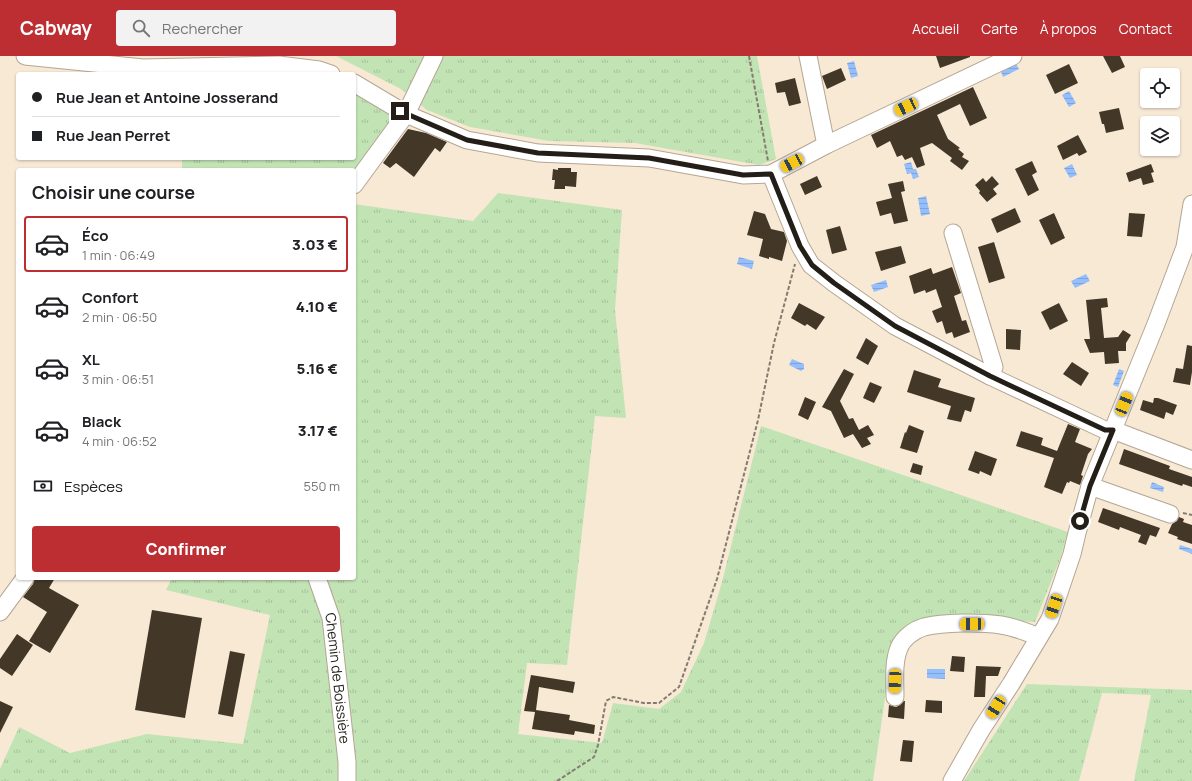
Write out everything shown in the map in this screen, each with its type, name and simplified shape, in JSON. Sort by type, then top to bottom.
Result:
[{"type":"street","points":[[25,56],[143,68],[279,65],[325,72]]},
{"type":"street","points":[[356,182],[406,114],[434,56]]},
{"type":"street","points":[[808,56],[826,144]]},
{"type":"street","points":[[356,84],[406,114],[467,140],[538,153],[649,158],[743,175],[771,174],[826,144],[1013,56]]},
{"type":"street","points":[[771,174],[800,246],[812,265],[834,283],[895,326],[990,376],[1105,430],[1113,430],[1192,460]]},
{"type":"street","points":[[952,781],[981,730],[1050,619],[1072,554],[1090,486],[1156,324],[1185,247],[1192,204]]},
{"type":"street","points":[[953,233],[994,367],[990,376]]},
{"type":"street","points":[[1090,486],[1170,514]]},
{"type":"street","points":[[0,612],[24,580]]},
{"type":"street","name":"Chemin de Boissière","points":[[318,580],[331,618],[348,762],[347,781]]},
{"type":"street","points":[[894,697],[896,665],[900,648],[908,636],[923,627],[943,624],[1001,625],[1027,632],[1039,638]]},
{"type":"path","points":[[749,56],[771,174]]},
{"type":"path","points":[[557,781],[594,757],[598,745],[606,701],[613,697],[644,703],[659,703],[679,687],[717,579],[758,420],[774,343],[800,246]]},
{"type":"green space","points":[[336,56],[757,56],[776,159],[759,165],[635,143],[549,141],[470,127],[427,110],[401,89]]},
{"type":"green space","points":[[356,95],[395,118],[356,172],[356,168],[182,168],[182,160],[356,160]]},
{"type":"green space","points":[[498,193],[622,210],[615,310],[626,418],[595,416],[567,665],[527,663],[518,734],[602,743],[613,703],[659,709],[681,692],[704,643],[722,582],[761,426],[1068,532],[1060,559],[1035,622],[938,617],[891,657],[873,781],[0,781],[0,769],[19,727],[70,753],[147,734],[243,744],[270,615],[166,590],[171,580],[356,580],[356,204],[473,221]]},
{"type":"green space","points":[[1027,684],[1192,690],[1192,781],[1134,781],[1151,695],[1102,693],[1079,781],[964,781]]},
{"type":"water","points":[[854,61],[858,76],[851,78],[847,63]]},
{"type":"water","points":[[1015,62],[1019,69],[1003,77],[1000,69]]},
{"type":"water","points":[[1069,91],[1076,103],[1069,107],[1062,95]]},
{"type":"water","points":[[911,162],[913,169],[916,169],[919,177],[913,179],[911,173],[907,174],[904,164]]},
{"type":"water","points":[[1072,164],[1077,175],[1070,178],[1064,168]]},
{"type":"water","points":[[926,196],[930,214],[921,216],[918,198]]},
{"type":"water","points":[[739,257],[754,261],[752,269],[737,264]]},
{"type":"water","points":[[1086,274],[1090,281],[1075,288],[1071,281]]},
{"type":"water","points":[[886,280],[888,287],[874,292],[871,285]]},
{"type":"water","points":[[792,359],[804,364],[804,369],[801,371],[789,365]]},
{"type":"water","points":[[1119,369],[1124,371],[1118,387],[1113,385]]},
{"type":"water","points":[[1152,482],[1164,487],[1163,492],[1150,488]]},
{"type":"water","points":[[1180,545],[1192,549],[1192,554],[1179,549]]},
{"type":"water","points":[[927,669],[945,669],[945,679],[927,678]]},
{"type":"building","points":[[936,56],[970,56],[970,57],[940,68]]},
{"type":"building","points":[[1103,56],[1120,56],[1125,67],[1112,73]]},
{"type":"building","points":[[1069,64],[1078,83],[1055,94],[1046,75]]},
{"type":"building","points":[[841,68],[846,80],[827,89],[822,76]]},
{"type":"building","points":[[795,78],[801,103],[789,106],[785,92],[777,93],[775,83]]},
{"type":"building","points":[[973,87],[987,118],[970,126],[960,104],[937,115],[948,139],[960,148],[958,149],[964,154],[962,157],[969,161],[962,170],[950,161],[952,158],[932,143],[920,148],[925,165],[917,168],[912,157],[905,160],[902,155],[897,157],[890,141],[877,148],[871,135]]},
{"type":"building","points":[[1119,108],[1124,129],[1106,133],[1099,112]]},
{"type":"building","points":[[408,129],[426,133],[447,142],[440,152],[435,148],[414,177],[396,163],[390,168],[383,163]]},
{"type":"building","points":[[1078,135],[1087,152],[1079,156],[1077,153],[1063,160],[1057,146]]},
{"type":"building","points":[[1032,161],[1037,172],[1032,175],[1039,190],[1028,196],[1015,169]]},
{"type":"building","points":[[1151,164],[1154,172],[1151,173],[1154,182],[1143,185],[1141,178],[1129,182],[1126,173]]},
{"type":"building","points":[[558,168],[571,168],[571,172],[577,172],[576,187],[565,186],[565,189],[554,189],[555,180],[552,180],[553,169],[558,170]]},
{"type":"building","points":[[817,176],[822,187],[805,195],[800,184]]},
{"type":"building","points":[[992,176],[999,184],[993,189],[997,194],[987,202],[979,193],[980,191],[975,185],[983,178],[986,182]]},
{"type":"building","points":[[903,181],[905,191],[901,192],[908,221],[894,224],[891,213],[880,216],[876,202],[892,198],[888,184]]},
{"type":"building","points":[[1015,208],[1021,222],[997,233],[991,219]]},
{"type":"building","points":[[754,211],[765,214],[771,229],[784,232],[787,241],[782,261],[759,256],[763,239],[747,235]]},
{"type":"building","points":[[1054,213],[1065,238],[1051,245],[1039,220]]},
{"type":"building","points":[[1129,213],[1145,214],[1142,237],[1127,236]]},
{"type":"building","points":[[840,226],[847,250],[832,254],[826,230]]},
{"type":"building","points":[[994,242],[1005,278],[989,283],[978,247]]},
{"type":"building","points":[[901,246],[906,263],[881,271],[875,252]]},
{"type":"building","points":[[952,267],[961,293],[954,296],[962,321],[966,320],[970,332],[954,338],[952,332],[946,334],[942,321],[937,323],[932,311],[942,307],[936,289],[926,293],[925,290],[914,294],[909,276],[931,268],[933,274]]},
{"type":"building","points":[[1107,298],[1108,307],[1101,308],[1104,338],[1118,337],[1123,330],[1131,335],[1126,343],[1126,351],[1118,351],[1119,363],[1105,364],[1104,352],[1090,353],[1084,339],[1090,339],[1086,300]]},
{"type":"building","points":[[799,303],[825,317],[816,330],[807,324],[805,326],[791,318]]},
{"type":"building","points":[[1059,303],[1068,321],[1050,330],[1041,312]]},
{"type":"building","points":[[1006,329],[1021,330],[1020,350],[1006,349]]},
{"type":"building","points":[[866,338],[878,346],[868,365],[856,358]]},
{"type":"building","points":[[1187,345],[1192,346],[1192,372],[1190,385],[1173,382],[1176,368],[1183,369]]},
{"type":"building","points":[[1072,362],[1089,373],[1081,386],[1063,374]]},
{"type":"building","points":[[844,369],[854,374],[840,401],[849,419],[853,418],[859,430],[868,425],[874,435],[867,438],[871,444],[862,448],[853,434],[844,438],[831,411],[822,407]]},
{"type":"building","points":[[914,370],[941,379],[938,387],[975,398],[971,412],[965,410],[961,422],[947,419],[951,406],[907,392]]},
{"type":"building","points":[[870,382],[882,387],[874,403],[863,398]]},
{"type":"building","points":[[805,397],[816,402],[808,420],[798,415]]},
{"type":"building","points":[[1154,398],[1177,405],[1173,415],[1166,412],[1164,419],[1140,410],[1143,400],[1153,403]]},
{"type":"building","points":[[1068,424],[1080,429],[1075,442],[1092,449],[1088,454],[1081,475],[1083,476],[1080,485],[1070,481],[1069,483],[1067,482],[1062,494],[1044,487],[1054,458],[1016,446],[1021,431],[1043,438],[1041,445],[1057,451]]},
{"type":"building","points":[[909,425],[924,431],[917,453],[900,448]]},
{"type":"building","points":[[1124,449],[1170,466],[1169,469],[1192,477],[1192,487],[1183,484],[1182,486],[1119,464]]},
{"type":"building","points":[[975,451],[997,459],[991,476],[980,471],[979,474],[968,470]]},
{"type":"building","points":[[913,463],[923,466],[921,475],[910,472]]},
{"type":"building","points":[[1103,508],[1160,528],[1156,537],[1150,535],[1146,545],[1138,542],[1141,535],[1120,527],[1119,530],[1098,522]]},
{"type":"building","points":[[1179,517],[1184,519],[1183,522],[1192,525],[1192,544],[1177,539],[1178,537],[1168,533],[1172,524],[1177,521]]},
{"type":"building","points":[[34,580],[54,580],[49,588],[79,605],[50,653],[29,641],[47,612],[23,597]]},
{"type":"building","points":[[152,610],[202,618],[185,718],[135,710]]},
{"type":"building","points":[[17,634],[33,645],[12,676],[0,668],[0,659]]},
{"type":"building","points":[[230,651],[245,654],[233,717],[218,714]]},
{"type":"building","points":[[952,656],[965,657],[964,672],[950,671]]},
{"type":"building","points":[[976,666],[1001,667],[998,676],[986,676],[985,697],[974,697]]},
{"type":"building","points":[[531,675],[575,682],[573,693],[539,687],[536,710],[570,715],[569,720],[595,725],[594,734],[575,731],[574,735],[532,729],[535,712],[524,711]]},
{"type":"building","points":[[926,700],[942,701],[942,713],[925,712]]},
{"type":"building","points":[[0,701],[13,707],[0,733]]},
{"type":"building","points":[[904,701],[904,719],[888,717],[889,705],[896,707]]},
{"type":"building","points":[[903,740],[914,741],[912,762],[900,761]]},
{"type":"route","points":[[400,111],[467,140],[538,153],[649,158],[743,175],[771,174],[800,246],[812,265],[834,283],[895,326],[990,376],[1105,430],[1113,430],[1090,486],[1080,521]]}]
